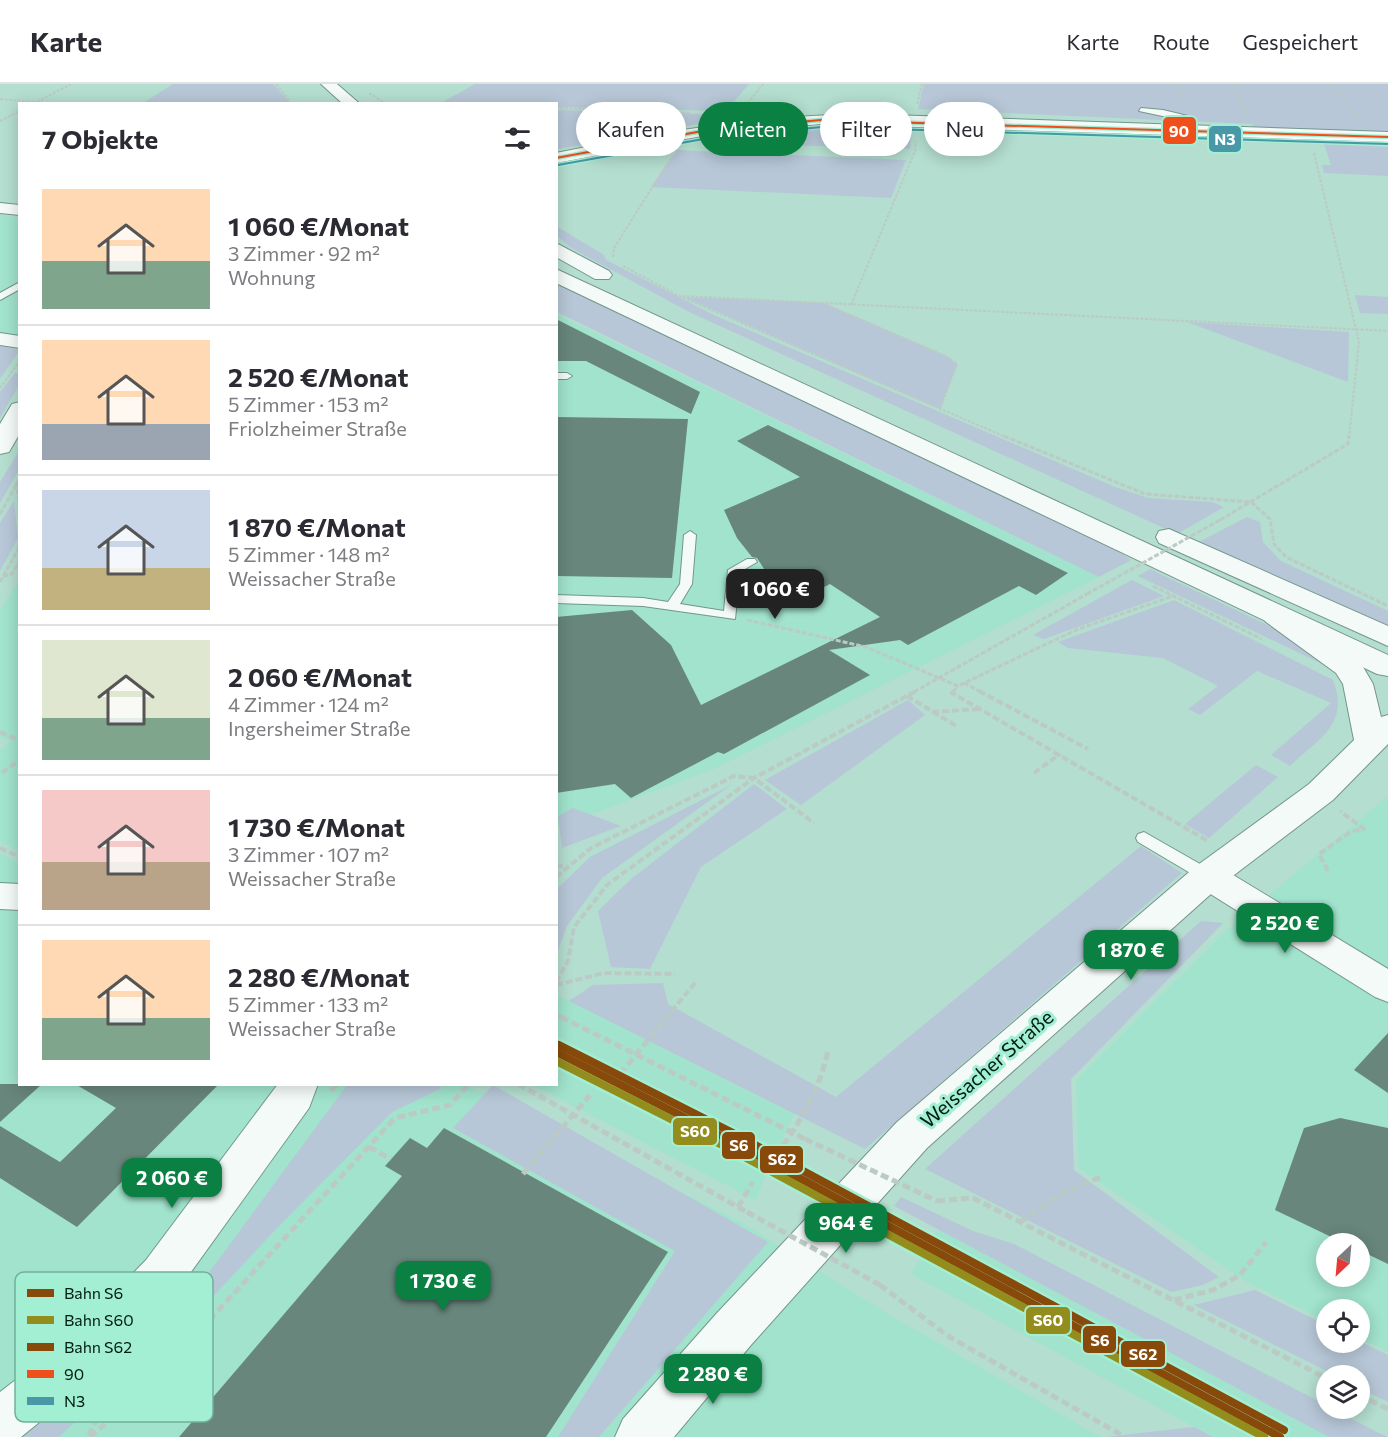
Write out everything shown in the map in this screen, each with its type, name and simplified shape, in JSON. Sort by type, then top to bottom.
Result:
[{"type":"main road","points":[[328,84],[350,102]]},
{"type":"main road","points":[[808,119],[1383,137]]},
{"type":"main road","points":[[558,158],[576,154]]},
{"type":"main road","points":[[0,207],[18,210]]},
{"type":"main road","points":[[558,250],[631,290],[767,356],[1388,637]]},
{"type":"main road","points":[[558,276],[738,363],[1388,667]]},
{"type":"main road","points":[[0,447],[18,413]]},
{"type":"main road","name":"Weissacher Straße","points":[[641,1437],[734,1329],[912,1135],[1221,866],[1321,792],[1379,733],[1358,684],[1348,668],[1305,639],[1268,609]]},
{"type":"street","points":[[0,339],[18,342]]},
{"type":"street","points":[[1221,866],[1388,987]]},
{"type":"street","points":[[0,896],[18,897]]},
{"type":"street","points":[[164,1272],[295,1096],[298,1086]]},
{"type":"street","points":[[0,1423],[15,1411]]},
{"type":"lane","points":[[1141,110],[1163,112],[1189,119],[1196,132]]},
{"type":"lane","points":[[0,297],[18,286]]},
{"type":"lane","points":[[672,607],[686,584],[690,535]]},
{"type":"lane","points":[[558,599],[643,602],[730,616],[734,570],[750,562]]},
{"type":"lane","points":[[1144,838],[1221,866]]},
{"type":"path","points":[[37,102],[71,84]]},
{"type":"path","points":[[276,84],[290,102]]},
{"type":"path","points":[[749,102],[763,84]]},
{"type":"path","points":[[1232,84],[1257,133]]},
{"type":"path","points":[[1330,84],[1383,137]]},
{"type":"path","points":[[0,99],[26,102]]},
{"type":"path","points":[[558,108],[698,113]]},
{"type":"path","points":[[0,121],[18,112]]},
{"type":"path","points":[[851,304],[915,151],[916,121]]},
{"type":"path","points":[[558,979],[568,961],[574,927],[607,885],[754,778],[907,696],[1220,520],[1348,444],[1359,342],[1311,140],[1307,135]]},
{"type":"path","points":[[613,259],[614,248],[672,156]]},
{"type":"path","points":[[621,265],[679,296],[940,410],[1145,494],[1251,502],[1270,519],[1272,541],[1279,552],[1388,606]]},
{"type":"path","points":[[679,296],[1388,331]]},
{"type":"path","points":[[824,303],[936,351],[957,364],[940,410]]},
{"type":"path","points":[[0,388],[18,365]]},
{"type":"path","points":[[13,371],[18,371]]},
{"type":"path","points":[[16,482],[18,494]]},
{"type":"path","points":[[0,514],[16,482]]},
{"type":"path","points":[[0,582],[18,551]]},
{"type":"path","points":[[3,576],[12,574],[18,564]]},
{"type":"path","points":[[1221,866],[1060,754],[952,693],[963,683],[1076,630],[1174,596],[1265,640]]},
{"type":"path","points":[[730,616],[866,647],[958,686]]},
{"type":"path","points":[[963,683],[1088,749]]},
{"type":"path","points":[[907,696],[958,727]]},
{"type":"path","points":[[932,712],[979,709]]},
{"type":"path","points":[[0,732],[18,740]]},
{"type":"path","points":[[1034,773],[1060,754]]},
{"type":"path","points":[[2,773],[18,761]]},
{"type":"path","points":[[558,876],[591,848],[734,776],[754,778],[814,823]]},
{"type":"path","points":[[1328,871],[1319,854],[1352,831],[1364,829],[1338,810]]},
{"type":"path","points":[[0,848],[18,856]]},
{"type":"path","points":[[558,865],[567,867]]},
{"type":"path","points":[[558,983],[604,974],[675,974]]},
{"type":"path","points":[[620,1074],[695,983]]},
{"type":"path","points":[[558,1016],[805,1139],[937,1201],[973,1198],[1316,1373]]},
{"type":"path","points":[[776,1155],[817,1086],[826,1066],[828,1050]]},
{"type":"path","points":[[213,1316],[395,1118],[450,1105],[467,1086]]},
{"type":"path","points":[[522,1086],[880,1285],[948,1336],[1125,1437]]},
{"type":"path","points":[[523,1174],[590,1095]]},
{"type":"path","points":[[369,1147],[391,1159]]},
{"type":"path","points":[[1020,1222],[1057,1196],[1102,1176]]},
{"type":"path","points":[[738,1207],[753,1182]]},
{"type":"path","points":[[1173,1300],[1213,1290],[1240,1275],[1266,1242]]},
{"type":"path","points":[[1370,1400],[1388,1409]]},
{"type":"path","points":[[90,1437],[108,1422]]},
{"type":"shaded area","points":[[173,84],[273,84],[289,102],[145,102]]},
{"type":"shaded area","points":[[475,84],[749,84],[734,102],[698,102],[698,110],[686,110],[686,102],[576,102],[576,107],[558,107],[558,102],[443,102]]},
{"type":"shaded area","points":[[924,84],[1388,84],[1388,137],[1257,133],[1252,124],[1005,113],[1005,102],[924,102],[924,109],[918,109]]},
{"type":"shaded area","points":[[558,110],[576,111],[576,146],[558,149]]},
{"type":"shaded area","points":[[686,114],[698,114],[698,123],[686,126]]},
{"type":"shaded area","points":[[820,124],[820,146],[808,146],[808,125]]},
{"type":"shaded area","points":[[698,137],[698,142],[690,142],[689,138]]},
{"type":"shaded area","points":[[1324,144],[1388,147],[1388,176],[1324,173],[1322,165],[1331,165]]},
{"type":"shaded area","points":[[686,150],[698,151],[698,156],[808,156],[906,160],[891,198],[651,187],[673,156],[686,156]]},
{"type":"shaded area","points":[[0,215],[18,218],[18,346],[0,372]]},
{"type":"shaded area","points":[[558,227],[604,255],[606,260],[716,316],[1115,487],[1148,498],[1212,502],[1224,507],[1177,534],[689,312],[573,249],[558,237]]},
{"type":"shaded area","points":[[558,282],[1093,533],[1131,560],[1099,577],[558,312]]},
{"type":"shaded area","points":[[1355,295],[1388,297],[1388,314],[1360,313]]},
{"type":"shaded area","points":[[684,297],[824,303],[946,356],[957,364],[940,409]]},
{"type":"shaded area","points":[[558,315],[1099,577],[714,769],[558,827]]},
{"type":"shaded area","points":[[1187,322],[1349,332],[1348,382]]},
{"type":"shaded area","points":[[0,345],[18,350],[18,353],[0,379]]},
{"type":"shaded area","points":[[15,373],[18,373],[18,387],[0,418],[0,392]]},
{"type":"shaded area","points":[[18,453],[18,472],[0,503],[0,482]]},
{"type":"shaded area","points":[[14,501],[18,538],[0,571],[0,523]]},
{"type":"shaded area","points":[[1247,517],[1260,522],[1263,542],[1281,561],[1388,611],[1388,626],[1197,543]]},
{"type":"shaded area","points":[[1150,569],[1305,643],[1339,672],[1138,576]]},
{"type":"shaded area","points":[[1132,580],[1164,596],[1044,639],[1033,635]]},
{"type":"shaded area","points":[[18,582],[18,850],[0,841],[0,750],[12,741],[0,737],[0,611]]},
{"type":"shaded area","points":[[1174,600],[1333,680],[1338,708],[1335,720],[1321,738],[1290,766],[1271,755],[1331,703],[1257,671],[1200,715],[1188,709],[1218,686],[1163,658],[1068,648],[1058,642]]},
{"type":"shaded area","points":[[908,700],[925,715],[801,805],[765,780]]},
{"type":"shaded area","points":[[1256,765],[1278,777],[1209,838],[1185,824]]},
{"type":"shaded area","points":[[754,784],[787,809],[701,867],[650,969],[611,967],[598,911],[631,879]]},
{"type":"shaded area","points":[[731,785],[602,878],[567,926],[558,950],[558,888],[590,857]]},
{"type":"shaded area","points":[[1388,796],[1388,1352],[1370,1343],[1370,1299],[1316,1299],[1316,1316],[1247,1282],[1079,1168],[1076,1080],[1221,935]]},
{"type":"shaded area","points":[[573,808],[621,826],[562,848],[558,816]]},
{"type":"shaded area","points":[[1141,846],[1182,873],[865,1149],[569,1001],[593,985],[663,983],[668,1004],[836,1097]]},
{"type":"shaded area","points":[[0,853],[18,862],[18,1086],[467,1086],[741,1222],[888,1314],[1100,1437],[0,1437]]},
{"type":"shaded area","points":[[1201,921],[1223,923],[1071,1079],[1074,1170],[1219,1277],[1203,1285],[1171,1292],[925,1169]]},
{"type":"shaded area","points":[[558,996],[794,1114],[755,1200],[535,1086],[558,1086]]},
{"type":"shaded area","points":[[346,1086],[439,1086],[442,1088],[392,1112],[277,1228],[213,1297],[213,1272],[209,1272]]},
{"type":"shaded area","points":[[492,1086],[495,1086],[768,1242],[599,1437],[558,1437],[675,1251],[453,1128]]},
{"type":"shaded area","points":[[901,1197],[973,1231],[1014,1244],[1316,1400],[1316,1419],[1352,1419],[1387,1437],[1329,1437],[894,1206]]},
{"type":"shaded area","points":[[938,1229],[1329,1437],[1213,1437],[911,1274]]},
{"type":"shaded area","points":[[1255,1290],[1316,1320],[1316,1353],[1370,1353],[1370,1346],[1388,1355],[1388,1402],[1370,1393],[1370,1365],[1316,1366],[1194,1305]]},
{"type":"shaded area","points":[[41,1422],[75,1422],[59,1437],[22,1437]]},
{"type":"shaded area","points":[[1194,1427],[1213,1437],[1105,1437]]},
{"type":"building","points":[[558,320],[700,392],[691,414],[586,361],[558,361]]},
{"type":"building","points":[[558,417],[688,419],[672,578],[558,576]]},
{"type":"building","points":[[768,425],[1068,573],[1036,595],[1019,586],[908,645],[900,640],[829,650],[870,675],[724,754],[718,752],[631,798],[615,784],[558,793],[558,617],[632,610],[671,645],[701,705],[880,617],[830,584],[790,604],[756,579],[768,575],[757,558],[752,557],[737,538],[724,510],[800,477],[737,441]]},
{"type":"building","points":[[1388,1033],[1388,1093],[1354,1070]]},
{"type":"building","points":[[0,1084],[40,1086],[0,1122]]},
{"type":"building","points":[[78,1086],[217,1086],[77,1227],[0,1178],[0,1126],[60,1162],[116,1108]]},
{"type":"building","points":[[1340,1118],[1388,1128],[1388,1264],[1370,1255],[1370,1233],[1323,1233],[1275,1210],[1304,1128]]},
{"type":"building","points":[[444,1128],[668,1252],[546,1437],[179,1437],[192,1422],[213,1422],[213,1397],[402,1176],[385,1166],[410,1138],[427,1148]]},
{"type":"rail line","name":"S62","points":[[559,1045],[731,1132],[1284,1430]]},
{"type":"rail line","name":"S6","points":[[558,1053],[727,1139],[1280,1437]]},
{"type":"rail line","name":"S60","points":[[558,1062],[724,1146],[1264,1437]]},
{"type":"transit line","name":"90","points":[[558,158],[708,130],[821,120],[1388,137]]},
{"type":"transit line","name":"N3","points":[[558,165],[709,138],[822,127],[1388,144]]}]
